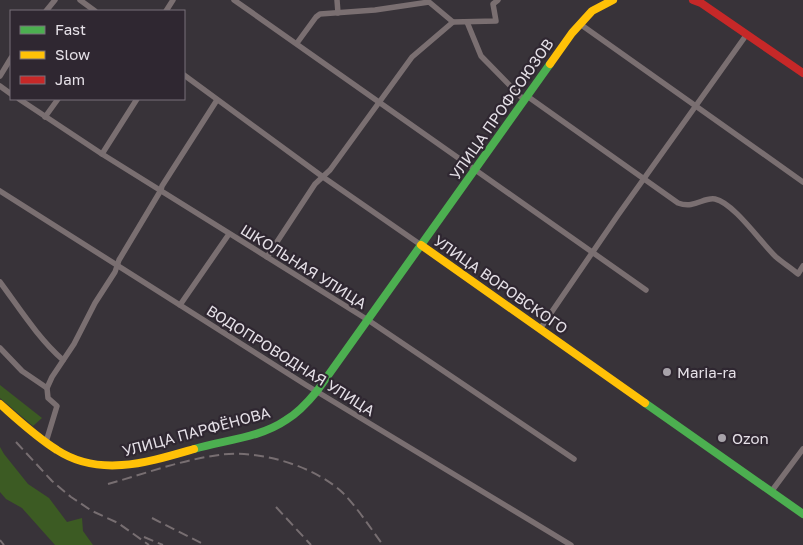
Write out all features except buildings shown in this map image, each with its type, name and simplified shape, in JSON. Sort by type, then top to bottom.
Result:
[{"type":"main road","name":"УЛИЦА ПРОФСОЮЗОВ","points":[[421,245],[580,24],[592,11],[613,0]]},
{"type":"main road","points":[[693,0],[700,2],[803,73]]},
{"type":"main road","name":"УЛИЦА ПАРФЁНОВА","points":[[0,404],[46,442],[68,456],[94,465],[108,466],[135,463],[272,427],[294,415],[317,391],[421,245]]},
{"type":"main road","name":"УЛИЦА ВОРОВСКОГО","points":[[421,245],[803,514]]},
{"type":"street","points":[[47,10],[55,0]]},
{"type":"street","points":[[80,0],[94,10]]},
{"type":"street","points":[[234,0],[646,290]]},
{"type":"street","points":[[337,0],[338,13]]},
{"type":"street","points":[[297,43],[316,17],[326,13],[375,10],[429,2],[453,22],[496,21],[493,4],[498,0]]},
{"type":"street","points":[[267,257],[315,184],[330,170],[412,57],[453,22]]},
{"type":"street","points":[[467,22],[481,56],[526,98],[678,203],[688,206],[714,199],[725,204],[777,257],[798,274],[803,266]]},
{"type":"street","points":[[580,24],[697,105],[803,182]]},
{"type":"street","points":[[540,329],[747,34]]},
{"type":"street","points":[[0,76],[10,60]]},
{"type":"street","name":"УЛИЦА ВОРОВСКОГО","points":[[185,76],[421,245]]},
{"type":"street","name":"ШКОЛЬНАЯ УЛИЦА","points":[[20,100],[102,154],[368,320],[574,459]]},
{"type":"street","points":[[45,117],[57,100]]},
{"type":"street","points":[[102,154],[136,100]]},
{"type":"street","points":[[46,442],[57,406],[48,398],[46,388],[74,344],[94,304],[115,272],[118,260],[162,186],[218,100]]},
{"type":"street","name":"ВОДОПРОВОДНАЯ УЛИЦА","points":[[0,191],[317,391],[571,545]]},
{"type":"street","points":[[180,305],[229,234]]},
{"type":"street","points":[[0,282],[35,330],[63,360]]},
{"type":"street","points":[[0,348],[22,371],[46,388]]},
{"type":"street","points":[[771,492],[803,450]]},
{"type":"green space","points":[[0,385],[42,418],[33,426],[0,398]]},
{"type":"green space","points":[[0,447],[28,484],[49,498],[67,522],[82,518],[83,531],[93,545],[55,545],[22,508],[6,499],[0,492]]},
{"type":"railway","points":[[16,442],[52,481],[71,497],[92,511],[118,523],[149,545]]},
{"type":"railway","points":[[108,484],[205,457],[234,454],[268,457],[302,468],[331,483],[343,493],[383,545]]},
{"type":"railway","points":[[276,507],[311,545]]},
{"type":"railway","points":[[152,518],[205,545]]},
{"type":"railway","points":[[144,537],[163,545]]},
{"type":"railway","points":[[0,540],[4,545]]},
{"type":"traffic: fast","points":[[194,449],[265,431],[299,411],[317,391],[550,64]]},
{"type":"traffic: fast","points":[[645,403],[803,514]]},
{"type":"traffic: slow","points":[[550,64],[572,33],[592,11],[613,0]]},
{"type":"traffic: slow","points":[[421,245],[645,403]]},
{"type":"traffic: slow","points":[[0,404],[49,445],[73,459],[90,463],[125,465],[160,459],[194,449]]},
{"type":"traffic: jam","points":[[693,0],[701,3],[803,73]]},
{"type":"place","name":"Maria-ra","points":[[667,372]]},
{"type":"place","name":"Ozon","points":[[722,438]]}]
